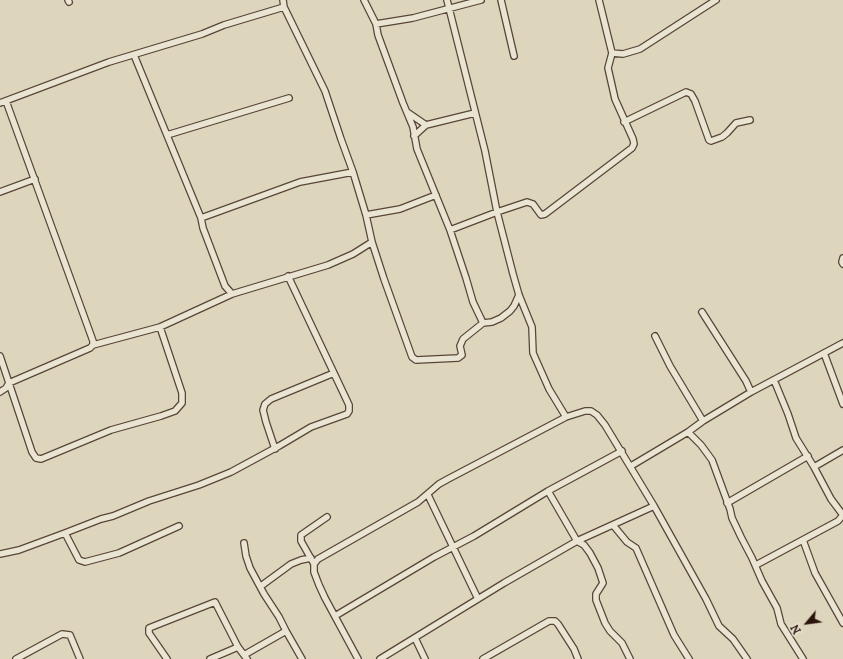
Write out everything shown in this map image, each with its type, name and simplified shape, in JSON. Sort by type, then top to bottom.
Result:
[{"type":"street","points":[[283,0],[284,7],[325,91],[354,172],[372,242],[412,357],[416,360],[458,358],[462,355],[460,342],[483,323],[492,322],[501,318],[510,311],[519,295]]},
{"type":"street","points":[[364,0],[376,24],[378,35],[413,127],[417,149],[450,230],[473,302],[483,323]]},
{"type":"street","points":[[446,0],[487,158],[497,212],[519,295],[532,327],[533,353],[535,360],[549,390],[566,417]]},
{"type":"street","points":[[376,24],[399,21],[481,0]]},
{"type":"street","points":[[501,0],[514,56]]},
{"type":"street","points":[[450,230],[527,202],[531,203],[541,215],[546,214],[632,148],[634,144],[633,139],[624,122],[615,99],[608,68],[612,53],[598,0]]},
{"type":"street","points":[[612,53],[623,54],[640,49],[716,0]]},
{"type":"street","points":[[93,345],[92,336],[35,179],[3,102],[109,62],[284,7]]},
{"type":"street","points":[[134,55],[201,218],[203,228],[225,286],[232,294]]},
{"type":"street","points":[[624,122],[686,92],[691,94],[695,101],[709,140],[711,141],[727,133],[736,123],[750,120]]},
{"type":"street","points":[[167,135],[289,98]]},
{"type":"street","points":[[407,112],[426,126]]},
{"type":"street","points":[[414,136],[426,126],[476,113]]},
{"type":"street","points":[[201,218],[300,182],[354,172]]},
{"type":"street","points":[[0,192],[35,179]]},
{"type":"street","points":[[366,215],[400,209],[436,195]]},
{"type":"street","points":[[0,392],[6,388],[9,383],[90,348],[93,345],[160,327],[232,294],[335,262],[353,254],[372,242]]},
{"type":"street","points":[[843,258],[843,264]]},
{"type":"street","points":[[0,554],[19,550],[231,472],[311,427],[347,414],[349,411],[349,405],[288,276]]},
{"type":"street","points":[[702,312],[746,381],[751,392]]},
{"type":"street","points":[[0,356],[32,452],[36,458],[41,459],[110,430],[175,411],[182,403],[182,393],[160,327]]},
{"type":"street","points":[[654,336],[670,366],[703,420]]},
{"type":"street","points":[[631,466],[688,432],[703,420],[751,392],[843,343]]},
{"type":"street","points":[[824,353],[843,404]]},
{"type":"street","points":[[275,448],[266,422],[264,410],[265,404],[271,399],[334,374]]},
{"type":"street","points":[[756,565],[838,521],[843,515],[830,499],[808,456],[796,438],[774,380]]},
{"type":"street","points":[[314,564],[318,559],[378,526],[428,495],[439,484],[448,479],[566,417],[580,412],[591,411],[597,415],[605,425],[631,466],[706,599],[719,626],[733,640],[747,659]]},
{"type":"street","points":[[688,432],[701,445],[712,460],[740,537],[756,565],[762,581],[778,608],[781,624],[803,659]]},
{"type":"street","points":[[814,467],[843,450]]},
{"type":"street","points":[[335,616],[548,491],[622,451]]},
{"type":"street","points":[[727,503],[808,456]]},
{"type":"street","points":[[548,491],[577,541],[584,545],[598,568],[603,583],[596,594],[596,600],[605,623],[610,631],[622,643],[630,659]]},
{"type":"street","points":[[428,495],[478,599]]},
{"type":"street","points":[[380,659],[577,541],[654,506]]},
{"type":"street","points":[[327,517],[301,535],[302,541],[314,564],[314,572],[325,598],[358,659]]},
{"type":"street","points":[[613,525],[627,542],[636,548],[674,635],[689,659]]},
{"type":"street","points":[[65,533],[79,560],[84,562],[118,554],[179,526]]},
{"type":"street","points":[[804,540],[815,573],[843,623]]},
{"type":"street","points":[[244,543],[250,568],[279,616],[302,659]]},
{"type":"street","points":[[261,586],[291,564],[310,558]]},
{"type":"street","points":[[167,659],[149,633],[149,628],[215,602],[238,646],[246,657],[286,631]]},
{"type":"street","points":[[483,659],[549,620],[558,624],[574,649],[578,659]]},
{"type":"street","points":[[16,659],[62,634],[70,635],[80,659]]},
{"type":"street","points":[[415,638],[425,659]]},
{"type":"street","points":[[210,659],[238,646]]}]
